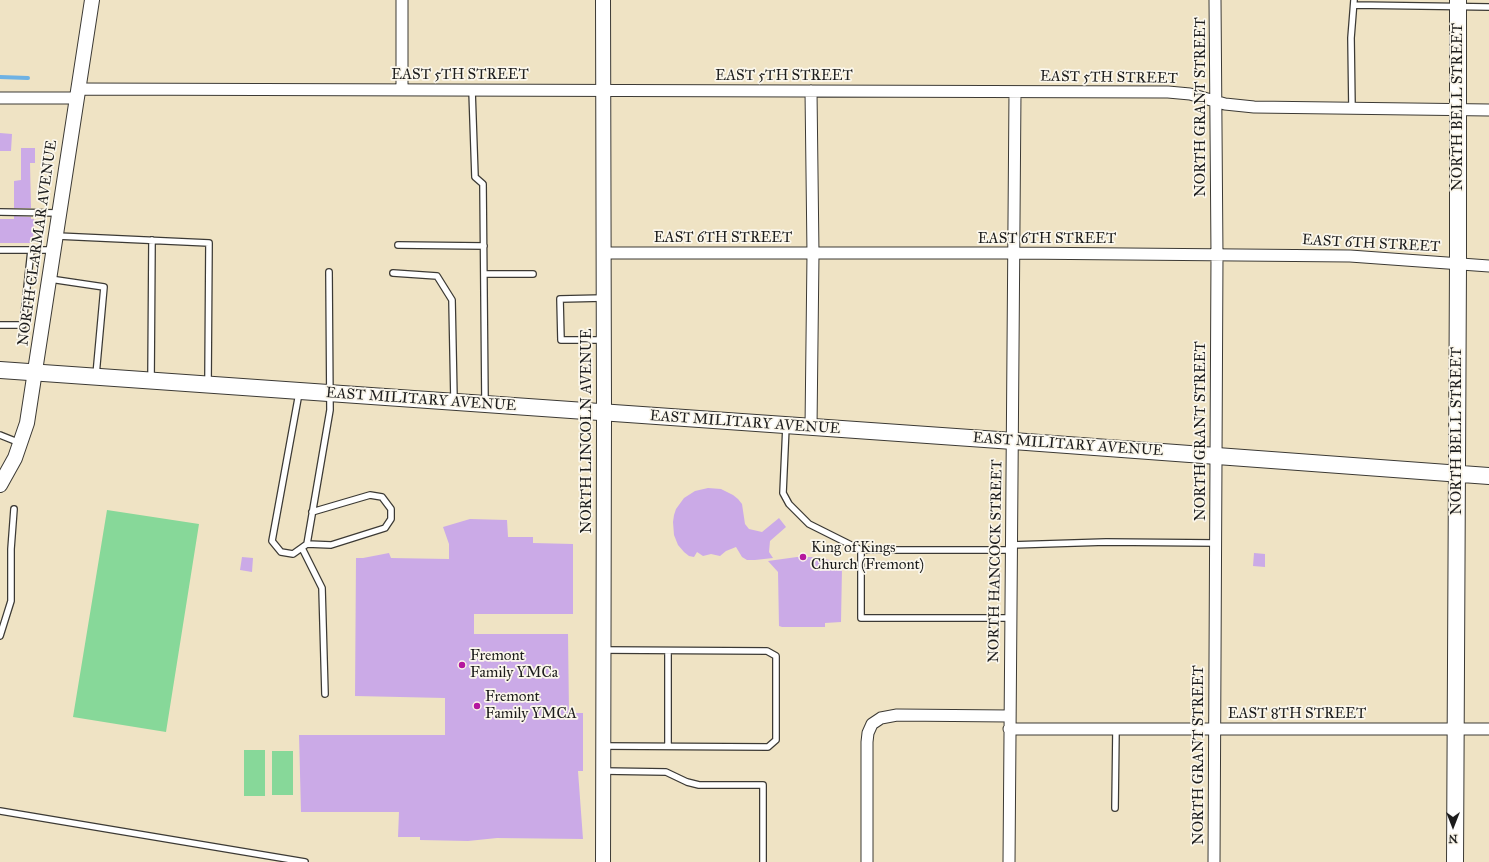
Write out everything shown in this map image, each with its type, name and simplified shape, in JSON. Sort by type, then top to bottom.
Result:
[{"type":"main road","name":"NORTH BELL STREET","points":[[1455,862],[1458,4]]},
{"type":"main road","name":"EAST MILITARY AVENUE","points":[[0,370],[604,413],[1012,440],[1489,476]]},
{"type":"street","name":"NORTH CLARMAR AVENUE","points":[[0,485],[15,458],[27,423],[36,373],[92,0]]},
{"type":"street","points":[[402,0],[402,90]]},
{"type":"street","name":"NORTH LINCOLN AVENUE","points":[[603,0],[603,862]]},
{"type":"street","name":"NORTH GRANT STREET","points":[[1214,862],[1216,0]]},
{"type":"street","name":"EAST 5TH STREET","points":[[0,98],[77,94],[402,90],[1168,92],[1196,96],[1216,102],[1254,107],[1489,110]]},
{"type":"street","points":[[811,91],[813,254],[811,427]]},
{"type":"street","name":"NORTH HANCOCK STREET","points":[[1009,862],[1009,716],[1015,253],[1015,92]]},
{"type":"street","name":"EAST 6TH STREET","points":[[604,253],[1015,253],[1367,257],[1489,266]]},
{"type":"street","points":[[867,862],[867,739],[872,724],[881,718],[897,715],[1009,716]]},
{"type":"street","name":"EAST 8TH STREET","points":[[1009,729],[1489,729]]},
{"type":"lane","points":[[1352,109],[1351,38],[1354,3],[1458,4],[1489,7]]},
{"type":"lane","points":[[472,90],[475,177],[483,184],[484,404]]},
{"type":"lane","points":[[0,212],[60,213]]},
{"type":"lane","points":[[56,236],[209,243],[208,385]]},
{"type":"lane","points":[[151,381],[152,240]]},
{"type":"lane","points":[[398,245],[484,246]]},
{"type":"lane","points":[[0,250],[54,250]]},
{"type":"lane","points":[[0,325],[23,325],[31,250]]},
{"type":"lane","points":[[325,694],[322,588],[304,546],[312,512],[330,410],[329,272]]},
{"type":"lane","points":[[393,273],[437,276],[452,300],[454,402]]},
{"type":"lane","points":[[484,274],[533,274]]},
{"type":"lane","points":[[50,279],[104,287],[96,377]]},
{"type":"lane","points":[[604,298],[560,299],[561,340],[604,340]]},
{"type":"lane","points":[[300,391],[272,541],[281,552],[293,554],[304,546],[331,545],[385,528],[391,519],[391,509],[382,497],[370,495],[312,512]]},
{"type":"lane","points":[[786,425],[783,493],[789,504],[809,524],[861,550],[1011,548],[1106,542],[1215,543]]},
{"type":"lane","points":[[0,435],[21,444]]},
{"type":"lane","points":[[0,636],[11,601],[11,549],[14,509]]},
{"type":"lane","points":[[861,550],[861,618],[1010,618]]},
{"type":"lane","points":[[602,650],[767,651],[776,656],[776,740],[768,746],[603,746]]},
{"type":"lane","points":[[668,651],[668,746]]},
{"type":"lane","points":[[1115,808],[1116,728]]},
{"type":"lane","points":[[603,771],[666,772],[687,782],[698,784],[763,784],[763,862]]},
{"type":"lane","points":[[0,811],[305,862]]},
{"type":"green space","points":[[107,510],[199,524],[166,732],[73,717]]},
{"type":"green space","points":[[244,750],[265,750],[265,796],[244,796]]},
{"type":"green space","points":[[272,751],[293,751],[293,795],[272,795]]},
{"type":"building","points":[[0,133],[12,134],[11,151],[0,151]]},
{"type":"building","points":[[21,148],[35,148],[35,163],[30,163],[31,208],[14,208],[14,181],[21,180]]},
{"type":"building","points":[[14,216],[31,217],[31,219],[34,219],[33,243],[0,243],[0,219],[14,219]]},
{"type":"building","points":[[708,488],[721,489],[738,499],[742,504],[745,524],[749,529],[762,532],[779,518],[786,527],[770,541],[769,552],[773,558],[747,560],[742,557],[736,547],[726,551],[720,556],[711,554],[703,556],[697,552],[694,557],[689,556],[684,552],[678,545],[674,535],[673,522],[676,509],[684,498],[695,491]]},
{"type":"building","name":"Fremont Family YMCa","points":[[470,519],[507,520],[508,537],[533,537],[533,543],[573,544],[573,614],[474,614],[474,634],[568,634],[569,713],[583,713],[583,771],[578,771],[583,839],[497,838],[468,841],[420,840],[420,837],[398,837],[399,812],[301,812],[299,735],[445,735],[445,698],[355,696],[356,558],[389,553],[391,558],[449,559],[449,544],[443,527]]},
{"type":"building","points":[[1254,553],[1265,554],[1265,567],[1253,566]]},
{"type":"building","points":[[242,557],[253,558],[252,572],[240,570]]},
{"type":"building","points":[[797,557],[812,557],[830,560],[828,568],[842,568],[841,622],[825,623],[825,627],[779,626],[778,572],[768,561]]},
{"type":"waterway","points":[[0,77],[28,78]]},
{"type":"place","name":"King of Kings Church (Fremont)","points":[[803,557]]},
{"type":"place","name":"Fremont Family YMCa","points":[[462,665]]},
{"type":"place","name":"Fremont Family YMCA","points":[[477,706]]}]
